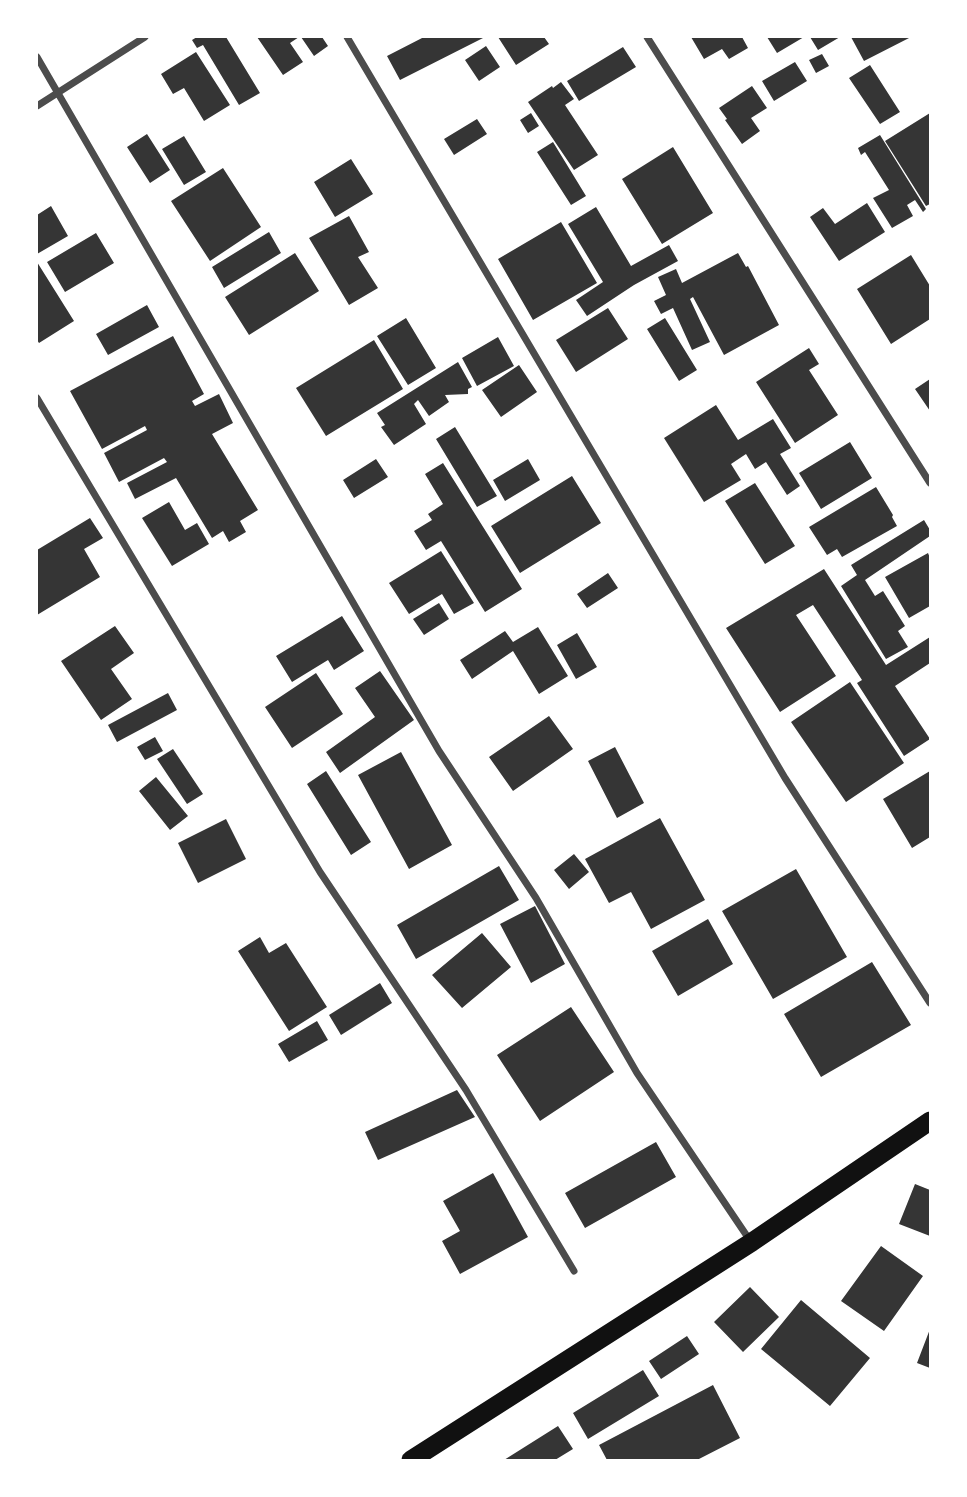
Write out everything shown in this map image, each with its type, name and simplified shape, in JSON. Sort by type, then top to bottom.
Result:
[{"type":"highway","points":[[411,1460],[928,1126]]},
{"type":"street","points":[[37,106],[145,37]]},
{"type":"street","points":[[347,37],[785,778],[930,1003]]},
{"type":"street","points":[[647,37],[930,483]]},
{"type":"street","points":[[37,57],[439,751],[536,898],[637,1073],[752,1242]]},
{"type":"street","points":[[37,398],[320,872],[466,1090],[574,1271]]},
{"type":"building","points":[[197,37],[226,37],[260,93],[239,105],[203,45],[197,48],[192,40]]},
{"type":"building","points":[[257,37],[299,37],[290,43],[303,62],[283,75]]},
{"type":"building","points":[[301,37],[322,37],[328,46],[314,56]]},
{"type":"building","points":[[424,37],[485,37],[400,80],[387,56]]},
{"type":"building","points":[[498,37],[544,37],[549,44],[516,65]]},
{"type":"building","points":[[691,37],[742,37],[748,48],[729,59],[722,49],[704,59]]},
{"type":"building","points":[[767,37],[804,37],[777,53]]},
{"type":"building","points":[[810,37],[840,37],[818,50]]},
{"type":"building","points":[[851,37],[911,37],[864,61]]},
{"type":"building","points":[[486,46],[500,67],[479,81],[465,60]]},
{"type":"building","points":[[623,47],[636,67],[579,101],[567,81]]},
{"type":"building","points":[[196,52],[230,105],[204,121],[184,88],[173,94],[161,74]]},
{"type":"building","points":[[822,54],[829,66],[816,73],[809,60]]},
{"type":"building","points":[[795,62],[807,81],[774,101],[762,81]]},
{"type":"building","points":[[870,65],[900,112],[880,124],[849,78]]},
{"type":"building","points":[[561,82],[574,99],[565,105],[598,155],[574,170],[528,102]]},
{"type":"building","points":[[752,86],[767,108],[751,118],[760,131],[742,144],[719,108]]},
{"type":"building","points":[[531,113],[539,126],[528,133],[520,120]]},
{"type":"building","points":[[930,113],[930,204],[926,206],[885,141]]},
{"type":"building","points":[[477,119],[487,134],[454,155],[444,139]]},
{"type":"building","points":[[147,134],[170,170],[150,183],[127,147]]},
{"type":"building","points":[[880,135],[926,209],[923,212],[915,200],[907,205],[913,216],[892,228],[873,198],[889,190],[865,152],[861,155],[858,148]]},
{"type":"building","points":[[184,136],[206,172],[184,185],[162,149]]},
{"type":"building","points":[[553,142],[586,196],[571,205],[537,152]]},
{"type":"building","points":[[673,147],[713,213],[662,244],[622,179]]},
{"type":"building","points":[[351,159],[373,194],[335,217],[314,182]]},
{"type":"building","points":[[223,168],[261,227],[210,261],[171,201]]},
{"type":"building","points":[[867,203],[885,232],[839,261],[810,217],[823,208],[835,224]]},
{"type":"building","points":[[51,206],[68,236],[37,254],[37,215]]},
{"type":"building","points":[[596,207],[631,266],[669,245],[678,261],[634,285],[587,316],[576,300],[603,282],[568,224]]},
{"type":"building","points":[[349,216],[369,252],[358,257],[378,288],[349,305],[309,238]]},
{"type":"building","points":[[561,222],[597,283],[533,320],[498,259]]},
{"type":"building","points":[[269,232],[281,253],[224,288],[212,267]]},
{"type":"building","points":[[96,233],[114,263],[65,292],[47,262]]},
{"type":"building","points":[[295,253],[319,291],[249,335],[225,297]]},
{"type":"building","points":[[738,253],[746,267],[748,266],[779,325],[724,355],[693,297],[690,299],[710,342],[692,350],[673,308],[661,314],[654,301],[666,295],[658,277],[676,269],[682,283]]},
{"type":"building","points":[[911,255],[930,286],[930,319],[891,344],[857,289]]},
{"type":"building","points":[[37,262],[74,321],[39,343],[37,340]]},
{"type":"building","points":[[147,305],[159,327],[108,355],[96,334]]},
{"type":"building","points":[[608,308],[628,339],[576,372],[556,340]]},
{"type":"building","points":[[406,318],[436,368],[408,385],[377,336]]},
{"type":"building","points":[[665,318],[697,370],[679,381],[647,329]]},
{"type":"building","points":[[173,336],[204,394],[192,401],[195,406],[219,394],[233,423],[212,434],[258,510],[240,521],[246,532],[229,542],[223,531],[212,538],[176,478],[135,499],[127,483],[167,462],[164,458],[119,482],[104,453],[147,430],[145,426],[102,449],[70,391]]},
{"type":"building","points":[[498,337],[514,366],[477,386],[462,358]]},
{"type":"building","points":[[374,340],[403,389],[326,436],[296,388]]},
{"type":"building","points":[[809,348],[819,364],[809,370],[838,415],[795,443],[756,382]]},
{"type":"building","points":[[458,362],[472,387],[468,389],[468,394],[445,395],[449,402],[429,416],[418,400],[414,404],[426,424],[394,445],[381,427],[385,425],[377,413]]},
{"type":"building","points":[[519,365],[537,392],[501,417],[482,390]]},
{"type":"building","points":[[930,379],[930,411],[915,389]]},
{"type":"building","points":[[716,405],[738,440],[773,419],[791,448],[780,454],[800,486],[787,495],[766,462],[755,469],[746,454],[731,464],[741,480],[704,502],[664,438]]},
{"type":"building","points":[[455,427],[497,496],[477,507],[436,439]]},
{"type":"building","points":[[850,442],[872,478],[821,509],[799,473]]},
{"type":"building","points":[[376,459],[388,477],[354,498],[343,480]]},
{"type":"building","points":[[528,459],[540,480],[505,501],[493,480]]},
{"type":"building","points":[[443,463],[522,589],[485,612],[441,541],[426,550],[414,531],[432,520],[428,514],[443,504],[425,474]]},
{"type":"building","points":[[572,476],[601,523],[520,573],[491,526]]},
{"type":"building","points":[[755,483],[795,546],[765,564],[725,501]]},
{"type":"building","points":[[876,487],[897,526],[842,557],[837,549],[827,555],[809,527]]},
{"type":"building","points":[[169,502],[185,530],[197,523],[209,544],[172,566],[142,518]]},
{"type":"building","points":[[90,518],[103,538],[84,549],[100,577],[37,615],[37,550]]},
{"type":"building","points":[[924,520],[930,530],[930,536],[865,580],[875,596],[883,591],[905,626],[898,631],[908,647],[886,659],[841,586],[857,575],[851,565]]},
{"type":"building","points":[[441,551],[474,603],[454,614],[442,594],[409,614],[389,583]]},
{"type":"building","points":[[928,553],[930,606],[909,618],[885,577]]},
{"type":"building","points":[[824,569],[886,665],[930,637],[930,663],[895,686],[930,739],[904,756],[857,683],[862,680],[813,605],[796,615],[836,676],[780,712],[726,628]]},
{"type":"building","points":[[608,573],[618,588],[587,608],[577,594]]},
{"type":"building","points":[[439,603],[449,619],[424,635],[413,619]]},
{"type":"building","points":[[342,616],[364,651],[334,670],[328,660],[292,682],[276,656]]},
{"type":"building","points":[[115,626],[134,653],[111,669],[132,699],[101,720],[61,661]]},
{"type":"building","points":[[538,627],[568,676],[539,694],[513,651],[472,679],[460,660],[505,631],[513,642]]},
{"type":"building","points":[[577,633],[597,667],[576,679],[557,645]]},
{"type":"building","points":[[380,671],[414,720],[340,773],[326,752],[375,717],[355,688]]},
{"type":"building","points":[[316,673],[343,714],[292,748],[265,707]]},
{"type":"building","points":[[850,682],[904,763],[846,802],[791,722]]},
{"type":"building","points":[[168,693],[177,710],[117,742],[108,725]]},
{"type":"building","points":[[549,716],[573,749],[513,791],[489,757]]},
{"type":"building","points":[[155,737],[163,751],[145,760],[137,747]]},
{"type":"building","points":[[615,747],[644,803],[617,818],[588,761]]},
{"type":"building","points":[[173,749],[203,794],[187,804],[157,759]]},
{"type":"building","points":[[401,752],[452,845],[409,869],[358,775]]},
{"type":"building","points":[[326,771],[371,842],[351,855],[307,784]]},
{"type":"building","points":[[930,771],[930,837],[912,848],[883,799]]},
{"type":"building","points":[[156,777],[188,816],[170,830],[139,791]]},
{"type":"building","points":[[660,818],[705,900],[651,929],[631,892],[609,903],[585,859]]},
{"type":"building","points":[[226,819],[246,859],[198,883],[178,843]]},
{"type":"building","points":[[574,854],[589,872],[569,889],[554,870]]},
{"type":"building","points":[[499,866],[519,900],[416,959],[397,925]]},
{"type":"building","points":[[796,869],[847,957],[773,999],[722,911]]},
{"type":"building","points":[[535,906],[565,964],[531,983],[500,924]]},
{"type":"building","points":[[708,919],[733,964],[678,996],[652,951]]},
{"type":"building","points":[[482,933],[511,967],[462,1008],[432,975]]},
{"type":"building","points":[[260,937],[269,953],[286,943],[327,1007],[289,1031],[238,951]]},
{"type":"building","points":[[872,962],[911,1025],[821,1077],[784,1014]]},
{"type":"building","points":[[380,983],[392,1003],[341,1035],[329,1015]]},
{"type":"building","points":[[571,1007],[614,1072],[540,1121],[497,1055]]},
{"type":"building","points":[[317,1021],[328,1040],[289,1062],[278,1044]]},
{"type":"building","points":[[457,1090],[475,1117],[378,1160],[365,1132]]},
{"type":"building","points":[[656,1142],[676,1177],[585,1228],[565,1193]]},
{"type":"building","points":[[493,1173],[528,1237],[460,1274],[442,1241],[460,1231],[443,1201]]},
{"type":"building","points":[[915,1184],[930,1190],[930,1236],[899,1224]]},
{"type":"building","points":[[881,1246],[923,1276],[884,1331],[841,1301]]},
{"type":"building","points":[[750,1287],[779,1317],[743,1352],[714,1322]]},
{"type":"building","points":[[801,1300],[870,1358],[830,1406],[761,1349]]},
{"type":"building","points":[[930,1329],[930,1368],[917,1363]]},
{"type":"building","points":[[687,1336],[699,1354],[661,1379],[649,1361]]},
{"type":"building","points":[[643,1370],[659,1396],[588,1439],[573,1413]]},
{"type":"building","points":[[713,1385],[740,1438],[697,1460],[607,1460],[599,1445]]},
{"type":"building","points":[[558,1426],[573,1449],[555,1460],[504,1460]]}]
